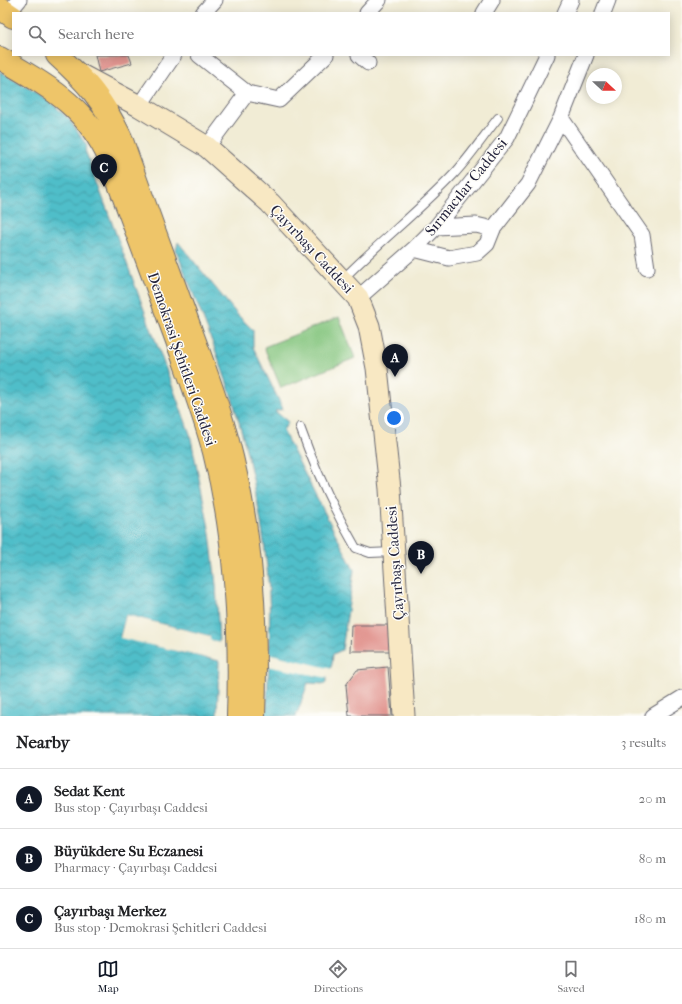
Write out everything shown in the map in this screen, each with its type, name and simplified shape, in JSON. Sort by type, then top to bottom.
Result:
[{"type":"main road","name":"Demokrasi Şehitleri Caddesi","points":[[58,56],[76,72],[99,97],[110,115],[134,198],[214,453],[229,524],[234,568],[240,661],[238,716]]},
{"type":"main road","name":"Demokrasi Şehitleri Caddesi","points":[[0,58],[48,85],[74,107],[89,123],[134,198],[213,389],[236,475],[253,583],[256,638],[254,716]]},
{"type":"main road","name":"Çayırbaşı Caddesi","points":[[76,72],[140,106],[207,147],[270,204],[358,298],[368,326],[377,368],[390,489],[404,716]]},
{"type":"street","points":[[204,12],[214,0]]},
{"type":"street","points":[[368,12],[379,0]]},
{"type":"street","points":[[485,12],[492,0]]},
{"type":"street","points":[[566,12],[571,0]]},
{"type":"street","points":[[603,12],[608,0]]},
{"type":"street","points":[[140,106],[173,56]]},
{"type":"street","points":[[201,56],[247,93],[279,100],[325,56]]},
{"type":"street","name":"Sırmacılar Caddesi","points":[[358,298],[414,249],[436,227],[507,138],[547,56]]},
{"type":"street","points":[[414,249],[449,258],[477,253],[487,244],[493,229],[528,184],[561,118],[586,56]]},
{"type":"street","points":[[207,147],[247,93]]},
{"type":"street","points":[[561,118],[642,235],[647,268]]},
{"type":"street","points":[[436,227],[476,225],[493,229]]},
{"type":"street","points":[[653,716],[682,698]]},
{"type":"lane","points":[[342,280],[361,260],[401,226],[454,173],[498,118]]},
{"type":"lane","points":[[300,427],[312,461],[342,523],[356,548],[370,553],[394,552]]},
{"type":"green space","points":[[339,317],[355,358],[281,388],[264,347]]},
{"type":"water","points":[[0,71],[47,99],[69,119],[87,146],[85,150],[190,434],[210,533],[216,585],[219,642],[209,640],[210,636],[126,615],[120,637],[219,661],[217,716],[0,716]]},
{"type":"water","points":[[178,242],[236,313],[253,330],[253,347],[283,409],[275,411],[288,422],[283,431],[354,570],[342,650],[333,654],[332,664],[325,684],[308,683],[296,716],[266,716],[270,622],[269,585],[258,503],[244,440],[232,398],[176,250]]},
{"type":"pier","points":[[126,615],[210,636],[210,640],[221,642],[219,644],[209,642],[208,637],[127,617],[122,636],[208,656],[207,658],[120,638]]},
{"type":"pier","points":[[267,653],[332,669],[330,676],[329,678],[266,666]]},
{"type":"building","points":[[95,56],[129,56],[132,63],[99,72]]},
{"type":"building","points":[[351,625],[393,625],[393,651],[350,651]]},
{"type":"building","points":[[388,667],[392,716],[349,716],[346,685],[357,670]]},
{"type":"place","name":"Çayırbaşı Merkez","points":[[104,187]]},
{"type":"place","name":"Sedat Kent","points":[[395,377]]},
{"type":"place","name":"Büyükdere Su Eczanesi","points":[[421,574]]}]
